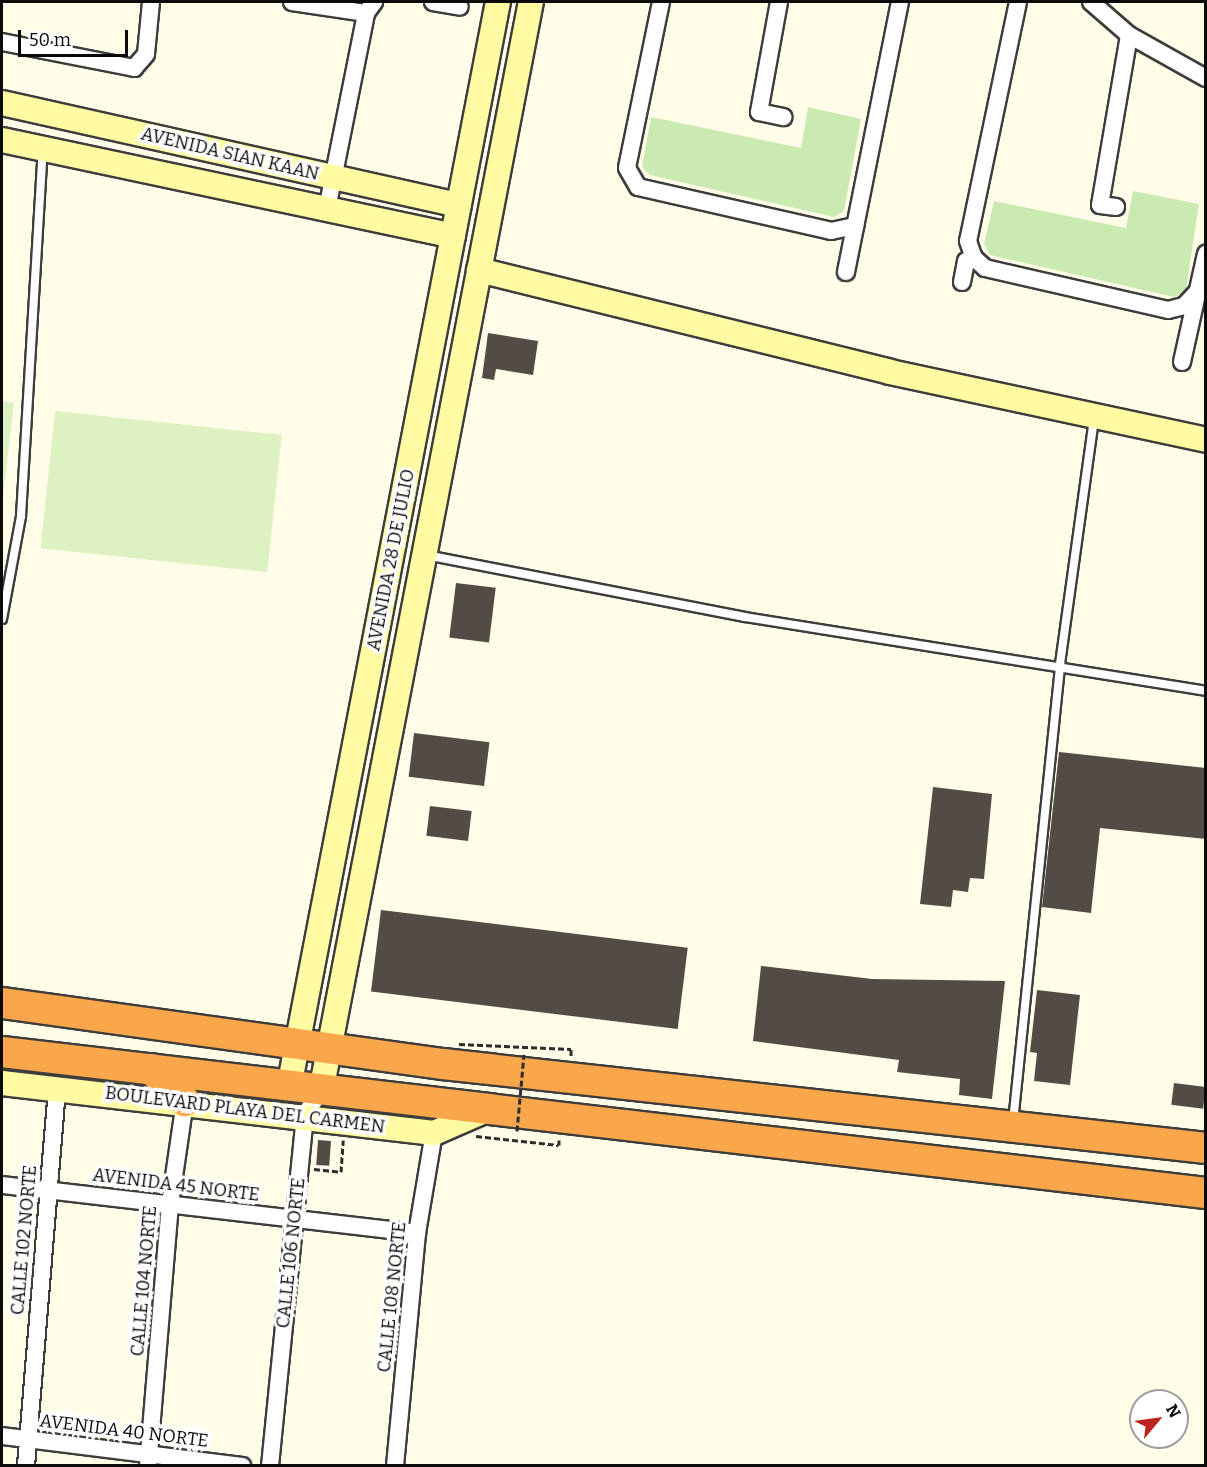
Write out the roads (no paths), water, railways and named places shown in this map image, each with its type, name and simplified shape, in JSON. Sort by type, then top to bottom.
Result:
[{"type":"highway","points":[[2,1003],[327,1046],[443,1064],[1206,1148]]},
{"type":"highway","points":[[2,1052],[289,1088],[313,1103],[484,1111],[1206,1193]]},
{"type":"highway","points":[[151,1069],[185,1101]]},
{"type":"highway","points":[[939,1162],[934,1133],[946,1118]]},
{"type":"main road","name":"AVENIDA 28 DE JULIO","points":[[289,1088],[498,2]]},
{"type":"main road","name":"AVENIDA 28 DE JULIO","points":[[327,1046],[531,2]]},
{"type":"main road","name":"AVENIDA SIAN KAAN","points":[[2,103],[459,205]]},
{"type":"main road","name":"AVENIDA SIAN KAAN","points":[[2,140],[453,236]]},
{"type":"main road","points":[[479,270],[890,372],[1206,440]]},
{"type":"main road","points":[[415,435],[428,446],[445,440]]},
{"type":"main road","name":"CALLE 106 NORTE","points":[[313,1103],[327,1046]]},
{"type":"main road","name":"BOULEVARD PLAYA DEL CARMEN","points":[[2,1083],[185,1101],[313,1103],[346,1120],[444,1129]]},
{"type":"main road","points":[[444,1129],[484,1111]]},
{"type":"street","points":[[2,42],[135,68],[146,54],[151,2]]},
{"type":"street","points":[[292,2],[370,7],[327,209]]},
{"type":"street","points":[[433,2],[460,7]]},
{"type":"street","points":[[661,2],[627,168],[638,187],[831,231],[855,226]]},
{"type":"street","points":[[780,2],[759,112],[783,117]]},
{"type":"street","points":[[846,272],[900,2]]},
{"type":"street","points":[[1018,2],[968,242],[974,258],[985,268],[1168,310],[1184,306],[1198,290]]},
{"type":"street","points":[[1091,2],[1129,35],[1206,78]]},
{"type":"street","points":[[1116,207],[1100,205],[1129,35]]},
{"type":"street","points":[[1182,362],[1206,254]]},
{"type":"street","points":[[962,282],[966,261],[974,258]]},
{"type":"street","name":"CALLE 102 NORTE","points":[[26,1466],[57,1089]]},
{"type":"street","name":"CALLE 104 NORTE","points":[[149,1459],[170,1204],[185,1101]]},
{"type":"street","name":"CALLE 106 NORTE","points":[[270,1466],[300,1167],[313,1103]]},
{"type":"street","name":"CALLE 108 NORTE","points":[[395,1466],[417,1233],[444,1129]]},
{"type":"street","name":"AVENIDA 45 NORTE","points":[[2,1185],[417,1233]]},
{"type":"street","name":"AVENIDA 40 NORTE","points":[[2,1436],[28,1438],[149,1459],[242,1466]]},
{"type":"lane","points":[[2,619],[21,516],[43,150]]},
{"type":"lane","points":[[1013,1125],[1060,664],[1094,416]]},
{"type":"lane","points":[[423,554],[745,617],[1060,664],[1206,691]]}]
